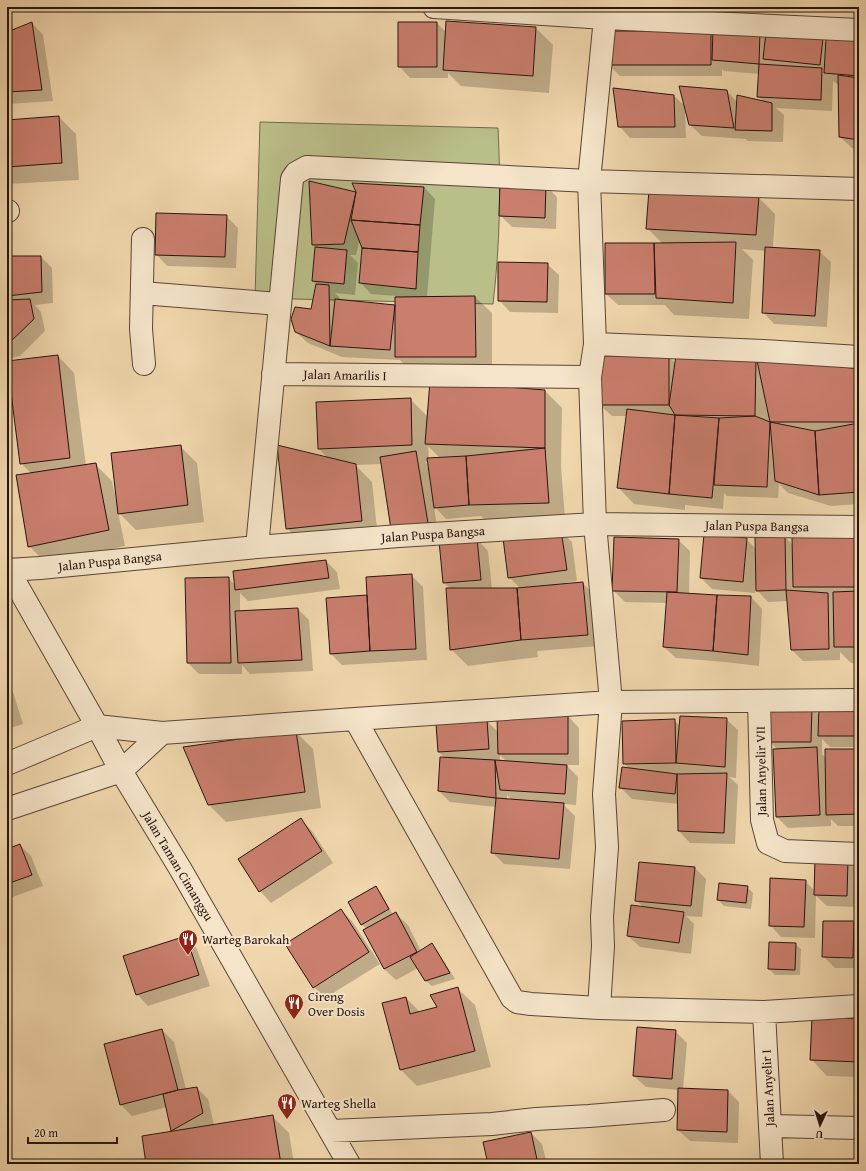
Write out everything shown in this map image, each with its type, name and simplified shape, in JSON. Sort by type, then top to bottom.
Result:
[{"type":"street","points":[[434,7],[604,12],[859,30]]},
{"type":"street","points":[[599,1008],[607,847],[604,794],[611,702],[595,524],[590,377],[595,344],[589,181],[604,12]]},
{"type":"street","points":[[256,547],[292,179],[296,173],[307,168],[589,181],[859,189]]},
{"type":"street","points":[[143,239],[141,329],[144,364]]},
{"type":"street","points":[[142,293],[279,304]]},
{"type":"street","points":[[595,344],[749,350],[859,357]]},
{"type":"street","name":"Jalan Amarilis I","points":[[273,374],[590,377]]},
{"type":"street","name":"Jalan Puspa Bangsa","points":[[8,569],[47,568],[256,547],[399,536],[595,524],[859,527]]},
{"type":"street","name":"Jalan Taman Cimanggu","points":[[8,569],[121,771],[181,870],[349,1164]]},
{"type":"street","points":[[7,764],[97,726],[162,733],[611,702],[859,700]]},
{"type":"street","name":"Jalan Anyelir VII","points":[[759,701],[762,820],[768,843],[786,851],[859,854]]},
{"type":"street","points":[[355,719],[512,998],[517,1002],[599,1008],[764,1012],[859,1006]]},
{"type":"street","points":[[7,809],[121,771],[162,733]]},
{"type":"street","name":"Jalan Anyelir I","points":[[764,1012],[772,1164]]},
{"type":"street","points":[[330,1131],[492,1124],[536,1119],[664,1110]]},
{"type":"street","points":[[771,1126],[859,1128]]},
{"type":"green space","points":[[260,122],[498,128],[499,216],[493,304],[255,298]]},
{"type":"building","points":[[446,21],[536,27],[533,76],[443,70]]},
{"type":"building","points":[[32,22],[42,90],[7,92],[7,32]]},
{"type":"building","points":[[398,22],[437,22],[437,67],[398,67]]},
{"type":"building","points":[[713,30],[760,32],[759,64],[712,60]]},
{"type":"building","points":[[607,31],[711,31],[711,65],[607,65]]},
{"type":"building","points":[[766,32],[823,38],[820,65],[763,59]]},
{"type":"building","points":[[826,38],[859,40],[859,76],[824,73]]},
{"type":"building","points":[[759,64],[822,68],[821,100],[757,97]]},
{"type":"building","points":[[838,75],[859,78],[859,140],[839,137]]},
{"type":"building","points":[[679,86],[727,90],[734,128],[689,125]]},
{"type":"building","points":[[613,88],[674,95],[675,127],[618,127]]},
{"type":"building","points":[[737,95],[772,103],[772,131],[735,130]]},
{"type":"building","points":[[59,116],[62,163],[7,167],[7,120]]},
{"type":"building","points":[[309,181],[356,192],[344,244],[312,245]]},
{"type":"building","points":[[500,182],[546,185],[545,218],[499,216]]},
{"type":"building","points":[[352,183],[424,187],[420,225],[351,220],[356,192]]},
{"type":"building","points":[[649,190],[759,196],[756,235],[646,229]]},
{"type":"building","points":[[156,213],[227,215],[225,257],[155,255]]},
{"type":"building","points":[[351,220],[420,225],[418,252],[362,248]]},
{"type":"building","points":[[736,242],[733,303],[656,298],[654,243]]},
{"type":"building","points":[[605,243],[654,243],[655,294],[605,294]]},
{"type":"building","points":[[315,247],[347,250],[344,284],[312,281]]},
{"type":"building","points":[[765,247],[820,250],[815,316],[762,313]]},
{"type":"building","points":[[362,248],[418,252],[416,289],[359,283]]},
{"type":"building","points":[[7,256],[41,256],[42,292],[7,296]]},
{"type":"building","points":[[498,262],[548,263],[547,302],[498,301]]},
{"type":"building","points":[[316,284],[329,285],[330,346],[295,332],[291,319],[295,307],[311,309]]},
{"type":"building","points":[[475,296],[476,357],[395,357],[395,297]]},
{"type":"building","points":[[30,299],[34,319],[7,345],[7,300]]},
{"type":"building","points":[[335,299],[395,305],[390,350],[330,346]]},
{"type":"building","points":[[58,355],[70,458],[20,464],[7,361]]},
{"type":"building","points":[[669,355],[669,405],[599,405],[599,356]]},
{"type":"building","points":[[676,355],[756,356],[755,416],[675,415],[669,405]]},
{"type":"building","points":[[756,356],[859,369],[859,422],[770,422]]},
{"type":"building","points":[[430,381],[545,390],[545,448],[425,444]]},
{"type":"building","points":[[411,398],[412,445],[318,449],[316,402]]},
{"type":"building","points":[[627,409],[675,415],[669,494],[617,488]]},
{"type":"building","points":[[675,415],[719,418],[712,498],[669,494]]},
{"type":"building","points":[[755,416],[770,422],[767,487],[714,485],[719,418]]},
{"type":"building","points":[[770,422],[815,431],[819,495],[775,481]]},
{"type":"building","points":[[859,423],[859,492],[819,495],[815,431]]},
{"type":"building","points":[[181,445],[188,505],[118,514],[111,453]]},
{"type":"building","points":[[277,445],[356,464],[362,521],[286,529]]},
{"type":"building","points":[[545,448],[549,503],[469,505],[466,456]]},
{"type":"building","points":[[416,451],[428,523],[391,529],[380,457]]},
{"type":"building","points":[[466,456],[469,505],[434,508],[427,458]]},
{"type":"building","points":[[96,463],[109,530],[28,547],[16,475]]},
{"type":"building","points":[[561,530],[567,570],[508,578],[503,538]]},
{"type":"building","points":[[704,534],[747,538],[743,582],[700,578]]},
{"type":"building","points":[[755,536],[785,536],[786,590],[756,591]]},
{"type":"building","points":[[856,536],[856,587],[793,587],[792,537]]},
{"type":"building","points":[[614,537],[679,539],[677,592],[612,591]]},
{"type":"building","points":[[477,538],[481,580],[443,583],[439,541]]},
{"type":"building","points":[[326,560],[329,578],[235,590],[233,571]]},
{"type":"building","points":[[412,574],[416,649],[370,651],[366,577]]},
{"type":"building","points":[[229,577],[231,663],[187,663],[185,578]]},
{"type":"building","points":[[583,582],[588,635],[521,640],[517,588]]},
{"type":"building","points":[[446,588],[517,588],[521,640],[450,650]]},
{"type":"building","points":[[786,590],[828,593],[829,649],[791,650]]},
{"type":"building","points":[[859,591],[859,647],[834,647],[833,592]]},
{"type":"building","points":[[667,592],[717,595],[713,651],[663,647]]},
{"type":"building","points":[[367,595],[370,651],[330,654],[326,598]]},
{"type":"building","points":[[717,595],[751,596],[748,655],[713,651]]},
{"type":"building","points":[[298,608],[302,660],[238,663],[235,611]]},
{"type":"building","points":[[819,705],[859,706],[859,736],[818,736]]},
{"type":"building","points":[[760,706],[812,706],[811,742],[769,742]]},
{"type":"building","points":[[568,715],[568,754],[498,754],[497,716]]},
{"type":"building","points":[[680,716],[727,718],[725,767],[676,763]]},
{"type":"building","points":[[675,719],[676,763],[623,764],[622,721]]},
{"type":"building","points":[[487,720],[489,749],[438,752],[436,724]]},
{"type":"building","points":[[296,731],[305,792],[208,805],[183,747]]},
{"type":"building","points":[[817,747],[820,815],[776,817],[773,749]]},
{"type":"building","points":[[825,749],[859,749],[859,814],[826,815]]},
{"type":"building","points":[[440,757],[495,760],[496,798],[438,791]]},
{"type":"building","points":[[495,760],[567,765],[565,794],[500,790]]},
{"type":"building","points":[[622,767],[677,774],[675,794],[619,788]]},
{"type":"building","points":[[727,773],[724,833],[678,831],[677,774]]},
{"type":"building","points":[[496,798],[564,803],[559,859],[491,853]]},
{"type":"building","points":[[301,818],[322,851],[259,892],[238,859]]},
{"type":"building","points":[[20,844],[32,875],[7,884],[7,849]]},
{"type":"building","points":[[815,859],[848,860],[847,896],[814,895]]},
{"type":"building","points":[[639,862],[695,867],[691,906],[635,901]]},
{"type":"building","points":[[770,878],[806,880],[804,927],[769,926]]},
{"type":"building","points":[[719,883],[748,886],[746,903],[717,900]]},
{"type":"building","points":[[376,886],[389,909],[361,925],[348,902]]},
{"type":"building","points":[[631,905],[684,912],[679,943],[627,936]]},
{"type":"building","points":[[341,909],[369,952],[313,988],[285,944]]},
{"type":"building","points":[[396,912],[417,952],[384,969],[363,930]]},
{"type":"building","points":[[823,921],[854,921],[853,958],[822,957]]},
{"type":"building","points":[[186,936],[199,975],[136,995],[123,956]]},
{"type":"building","points":[[769,942],[796,943],[795,970],[768,969]]},
{"type":"building","points":[[432,943],[450,973],[425,981],[410,957]]},
{"type":"building","points":[[458,987],[475,1051],[400,1070],[382,1003],[406,997],[410,1014],[437,1007],[430,995]]},
{"type":"building","points":[[812,1017],[859,1019],[859,1062],[810,1060]]},
{"type":"building","points":[[637,1027],[676,1030],[672,1079],[633,1076]]},
{"type":"building","points":[[162,1029],[178,1090],[120,1105],[104,1044]]},
{"type":"building","points":[[197,1087],[203,1113],[171,1131],[163,1094]]},
{"type":"building","points":[[678,1088],[728,1090],[727,1132],[677,1130]]},
{"type":"building","points":[[273,1115],[281,1164],[146,1164],[142,1136]]},
{"type":"building","points":[[531,1132],[538,1164],[488,1164],[483,1142]]},
{"type":"place","name":"Warteg Barokah","points":[[188,956]]},
{"type":"place","name":"Cireng Over Dosis","points":[[294,1020]]},
{"type":"place","name":"Warteg Shella","points":[[287,1120]]}]
